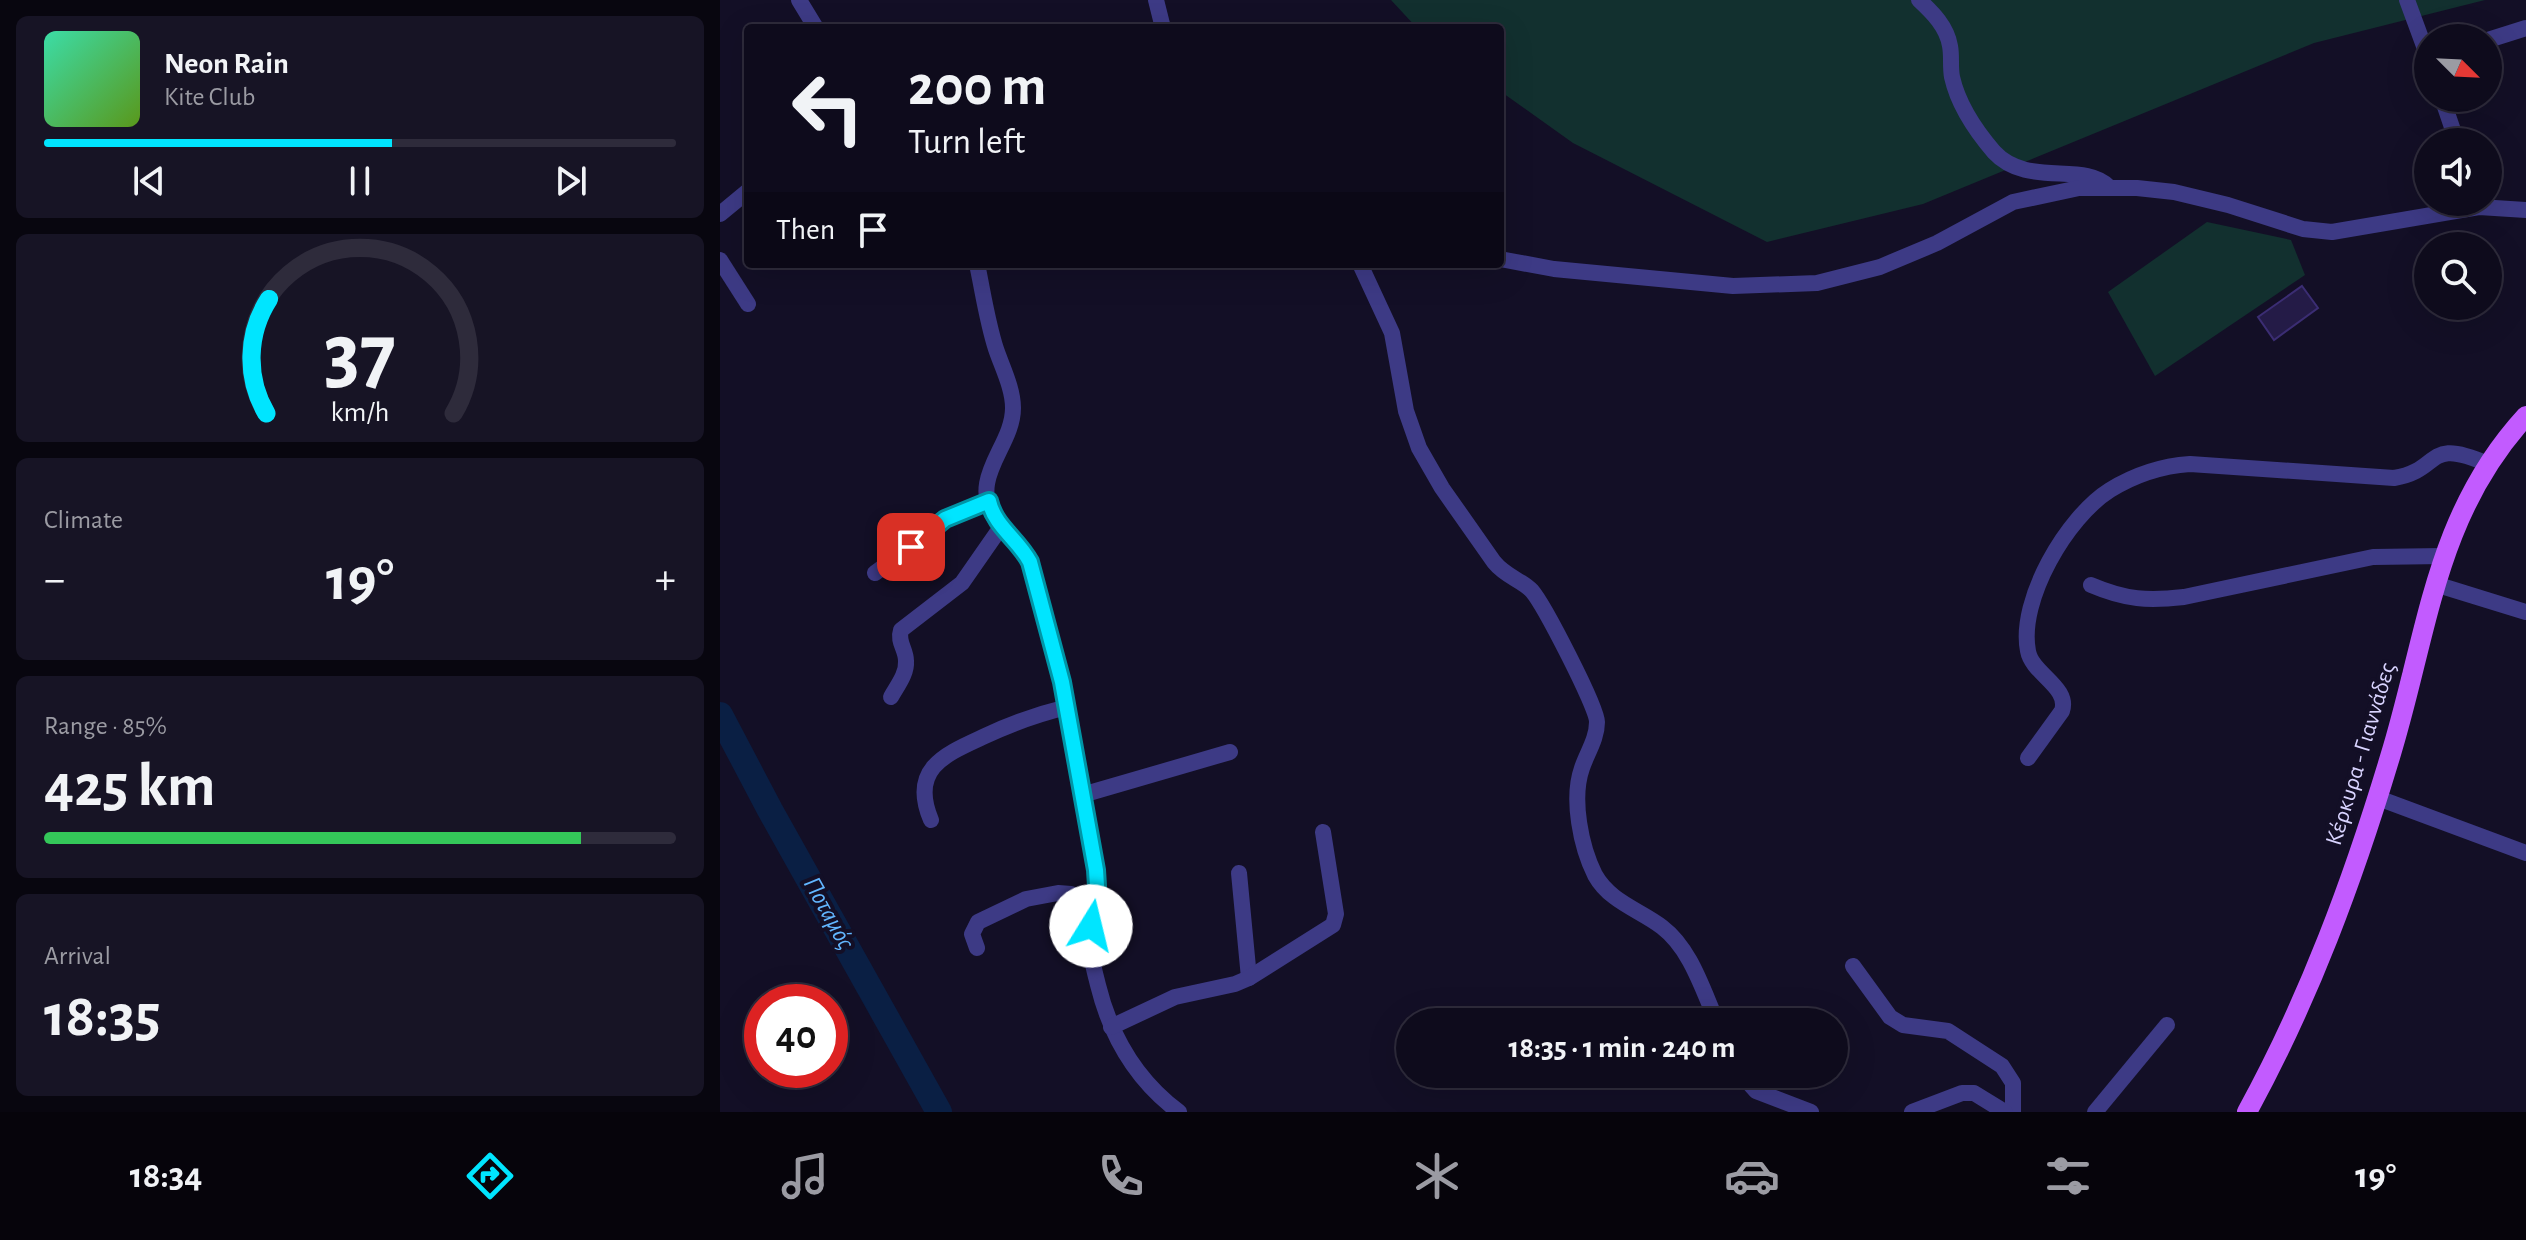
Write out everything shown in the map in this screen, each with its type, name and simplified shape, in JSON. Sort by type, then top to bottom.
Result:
[{"type":"main road","name":"Κέρκυρα - Γιαννάδες","points":[[2247,1112],[2312,981],[2378,798],[2443,556],[2462,510],[2488,464],[2526,416]]},
{"type":"street","points":[[799,0],[814,24]]},
{"type":"street","points":[[1156,0],[1162,24]]},
{"type":"street","points":[[1919,0],[1940,22],[1950,43],[1952,78],[1970,121],[1996,154],[2009,164],[2028,170],[2055,175],[2092,176],[2109,187]]},
{"type":"street","points":[[2407,0],[2416,24]]},
{"type":"street","points":[[2502,36],[2526,28]]},
{"type":"street","points":[[1504,260],[1554,269],[1733,286],[1817,283],[1880,267],[1937,243],[2013,202],[2079,188],[2174,192],[2303,229],[2332,232],[2419,216]]},
{"type":"street","points":[[720,214],[744,194]]},
{"type":"street","points":[[2502,208],[2526,210]]},
{"type":"street","points":[[720,260],[748,304]]},
{"type":"street","points":[[978,268],[1013,409],[1008,431],[988,475],[989,501],[994,519],[1022,548],[1030,562],[1067,707],[1096,870],[1090,945],[1099,991],[1111,1027],[1133,1068],[1157,1096],[1179,1112]]},
{"type":"street","points":[[1362,268],[1392,333],[1406,411],[1419,448],[1442,488],[1494,562],[1510,578],[1532,591],[1595,707],[1596,733],[1576,789],[1576,808],[1596,876],[1615,897],[1662,927],[1671,937],[1697,974],[1711,1008]]},
{"type":"street","points":[[2028,758],[2062,711],[2064,702],[2060,693],[2030,660],[2025,637],[2029,606],[2052,555],[2084,512],[2107,491],[2139,474],[2167,466],[2190,464],[2394,478],[2414,472],[2442,453],[2466,454],[2488,464]]},
{"type":"street","points":[[875,573],[945,519],[989,501]]},
{"type":"street","points":[[891,697],[905,669],[905,653],[899,638],[901,630],[962,583],[1001,527]]},
{"type":"street","points":[[2091,585],[2129,599],[2152,601],[2373,557],[2443,556]]},
{"type":"street","points":[[2435,584],[2526,612]]},
{"type":"street","points":[[931,820],[925,807],[924,786],[930,771],[945,754],[1026,717],[1067,707]]},
{"type":"street","points":[[1082,795],[1230,752]]},
{"type":"street","points":[[2378,798],[2526,853]]},
{"type":"street","points":[[1111,1027],[1175,997],[1249,978],[1330,927],[1335,922],[1336,914],[1323,832]]},
{"type":"street","points":[[1239,873],[1249,978]]},
{"type":"street","points":[[977,948],[972,934],[978,922],[1026,899],[1071,894],[1094,905]]},
{"type":"street","points":[[1853,966],[1897,1023],[1948,1031],[2002,1066],[2013,1083],[2013,1112]]},
{"type":"street","points":[[2095,1112],[2167,1025]]},
{"type":"street","points":[[1753,1088],[1811,1112]]},
{"type":"street","points":[[1912,1112],[1962,1093],[1974,1093],[2005,1112]]},
{"type":"green space","points":[[1391,0],[2485,0],[2314,43],[1923,204],[1767,242],[1573,143],[1504,94],[1504,24],[1413,24]]},
{"type":"green space","points":[[2207,222],[2291,240],[2305,275],[2155,376],[2108,292]]},
{"type":"building","points":[[2302,286],[2318,308],[2274,340],[2258,317]]},
{"type":"waterway","name":"Ποταμός","points":[[720,715],[939,1112]]},
{"type":"route","points":[[911,547],[945,519],[963,509],[989,501],[994,519],[1022,548],[1030,562],[1062,682],[1096,870],[1097,886],[1091,926]]}]
